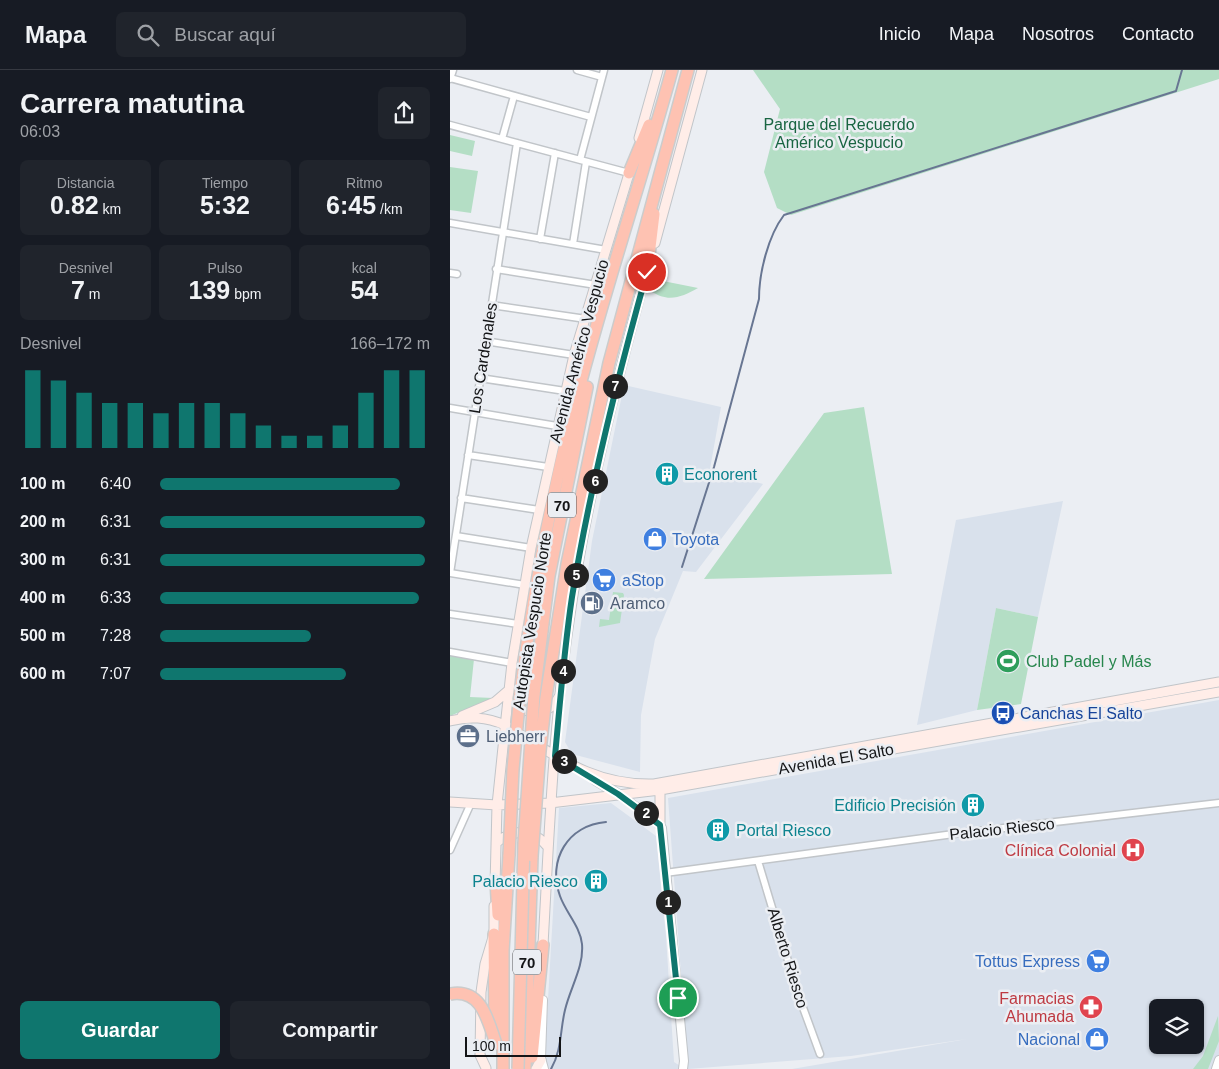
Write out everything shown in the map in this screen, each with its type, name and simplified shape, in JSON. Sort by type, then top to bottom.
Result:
[{"type":"highway","name":"Autopista Vespucio Norte","points":[[503,1069],[505,913],[515,692],[554,493],[573,414],[672,70]]},
{"type":"highway","name":"Autopista Vespucio Norte","points":[[524,1069],[532,856],[540,751],[546,697],[567,564],[609,363],[688,70]]},
{"type":"highway","points":[[629,173],[666,90]]},
{"type":"highway","points":[[647,272],[658,181]]},
{"type":"highway","name":"70","points":[[518,1069],[524,843],[534,695],[549,576],[596,347],[600,317]]},
{"type":"highway","points":[[496,881],[503,1004]]},
{"type":"highway","points":[[491,1068],[496,1044],[494,934]]},
{"type":"highway","points":[[530,1069],[543,945]]},
{"type":"highway","points":[[450,994],[466,994],[478,1001],[485,1012],[496,1044]]},
{"type":"main road","name":"Avenida Américo Vespucio","points":[[491,1068],[480,1055],[481,992],[485,964],[494,934],[497,805],[505,725],[515,692],[512,663],[524,585],[538,510],[574,355],[658,70]]},
{"type":"main road","points":[[543,945],[550,803],[560,694],[568,623],[584,531],[612,398],[702,70]]},
{"type":"main road","name":"Avenida El Salto","points":[[454,720],[481,718],[505,725],[585,773],[627,783],[645,784],[671,782],[1219,682]]},
{"type":"main road","points":[[515,692],[513,701],[519,707],[533,712],[548,709],[557,701],[560,694]]},
{"type":"main road","points":[[454,720],[515,692]]},
{"type":"main road","name":"Avenida El Salto","points":[[450,802],[497,805],[550,803],[660,790],[1219,692]]},
{"type":"main road","points":[[503,743],[510,736],[524,737]]},
{"type":"main road","points":[[585,773],[618,794]]},
{"type":"main road","points":[[660,790],[660,825]]},
{"type":"main road","points":[[496,843],[508,834],[523,832],[537,837],[548,848]]},
{"type":"main road","points":[[536,1069],[543,1064]]},
{"type":"street","points":[[454,70],[450,78],[591,117]]},
{"type":"street","points":[[573,244],[583,161],[591,117],[603,73],[577,70]]},
{"type":"street","points":[[502,139],[514,96]]},
{"type":"street","points":[[450,125],[629,173]]},
{"type":"street","name":"Los Cardenales","points":[[450,573],[496,269],[518,143]]},
{"type":"street","points":[[540,239],[555,153]]},
{"type":"street","points":[[450,223],[606,250]]},
{"type":"street","points":[[496,269],[596,285]]},
{"type":"street","points":[[491,305],[586,319]]},
{"type":"street","points":[[485,341],[574,355]]},
{"type":"street","points":[[480,378],[565,391]]},
{"type":"street","points":[[450,408],[557,426]]},
{"type":"street","points":[[468,455],[548,467]]},
{"type":"street","points":[[462,498],[538,510]]},
{"type":"street","points":[[456,536],[531,548]]},
{"type":"street","points":[[450,573],[524,585]]},
{"type":"street","points":[[450,614],[518,624]]},
{"type":"street","points":[[450,652],[512,663]]},
{"type":"street","points":[[618,794],[660,825],[684,1061],[683,1069]]},
{"type":"street","name":"Palacio Riesco","points":[[666,873],[1219,802]]},
{"type":"street","points":[[450,850],[472,803]]},
{"type":"street","name":"Alberto Riesco","points":[[758,861],[798,994],[820,1054]]},
{"type":"street","points":[[543,945],[543,1064]]},
{"type":"street","points":[[1216,1069],[1219,1060]]},
{"type":"shaded area","points":[[624,385],[721,407],[710,469],[763,484],[696,572],[683,571],[655,639],[641,715],[640,772],[572,754],[565,742],[592,541]]},
{"type":"shaded area","points":[[1063,501],[1038,617],[996,608],[977,710],[917,725],[956,520]]},
{"type":"shaded area","points":[[1219,700],[1219,1069],[792,1069],[967,1039],[851,1056],[688,1069],[668,798]]},
{"type":"shaded area","points":[[611,803],[656,836],[666,936],[674,1062],[685,1069],[548,1069],[545,1052],[559,808]]},
{"type":"green space","name":"Parque del Recuerdo Américo Vespucio","points":[[753,70],[1219,70],[1219,79],[791,215],[777,208],[764,172],[780,109]]},
{"type":"green space","points":[[450,135],[475,141],[472,156],[450,151]]},
{"type":"green space","points":[[450,167],[478,171],[471,213],[450,210]]},
{"type":"green space","points":[[653,279],[698,288],[681,296],[663,297],[651,291]]},
{"type":"green space","points":[[864,407],[892,574],[704,579],[824,413]]},
{"type":"green space","points":[[613,592],[623,593],[624,595],[620,623],[599,627],[600,619],[609,620]]},
{"type":"green space","name":"Club Padel y Más","points":[[996,608],[1038,617],[1021,704],[977,710]]},
{"type":"green space","points":[[450,655],[474,659],[470,697],[493,698],[450,716]]},
{"type":"green space","points":[[1218,1016],[1219,1041],[1208,1069],[1193,1069],[1204,1053]]},
{"type":"waterway","points":[[682,567],[714,467],[759,299],[759,289],[769,244],[773,233],[784,215],[1176,91],[1182,70]]},
{"type":"waterway","points":[[551,1069],[557,1055],[563,1017],[579,969],[582,953],[579,931],[560,896],[556,870],[559,858],[571,837],[581,830],[606,822]]},
{"type":"place","name":"Econorent","points":[[667,474]]},
{"type":"place","name":"Toyota","points":[[655,539]]},
{"type":"place","name":"aStop","points":[[604,580]]},
{"type":"place","name":"Aramco","points":[[592,603]]},
{"type":"place","name":"Club Padel y Más","points":[[1008,661]]},
{"type":"place","name":"Canchas El Salto","points":[[1003,713]]},
{"type":"place","name":"Liebherr","points":[[468,736]]},
{"type":"place","name":"Edificio Precisión","points":[[973,805]]},
{"type":"place","name":"Portal Riesco","points":[[718,830]]},
{"type":"place","name":"Clínica Colonial","points":[[1133,850]]},
{"type":"place","name":"Palacio Riesco","points":[[596,881]]},
{"type":"place","name":"Tottus Express","points":[[1098,961]]},
{"type":"place","name":"Farmacias Ahumada","points":[[1091,1007]]},
{"type":"place","name":"Nacional","points":[[1097,1039]]},
{"type":"route","points":[[647,272],[612,398],[584,531],[568,623],[555,756],[618,794],[655,820],[662,828],[678,998]]}]
